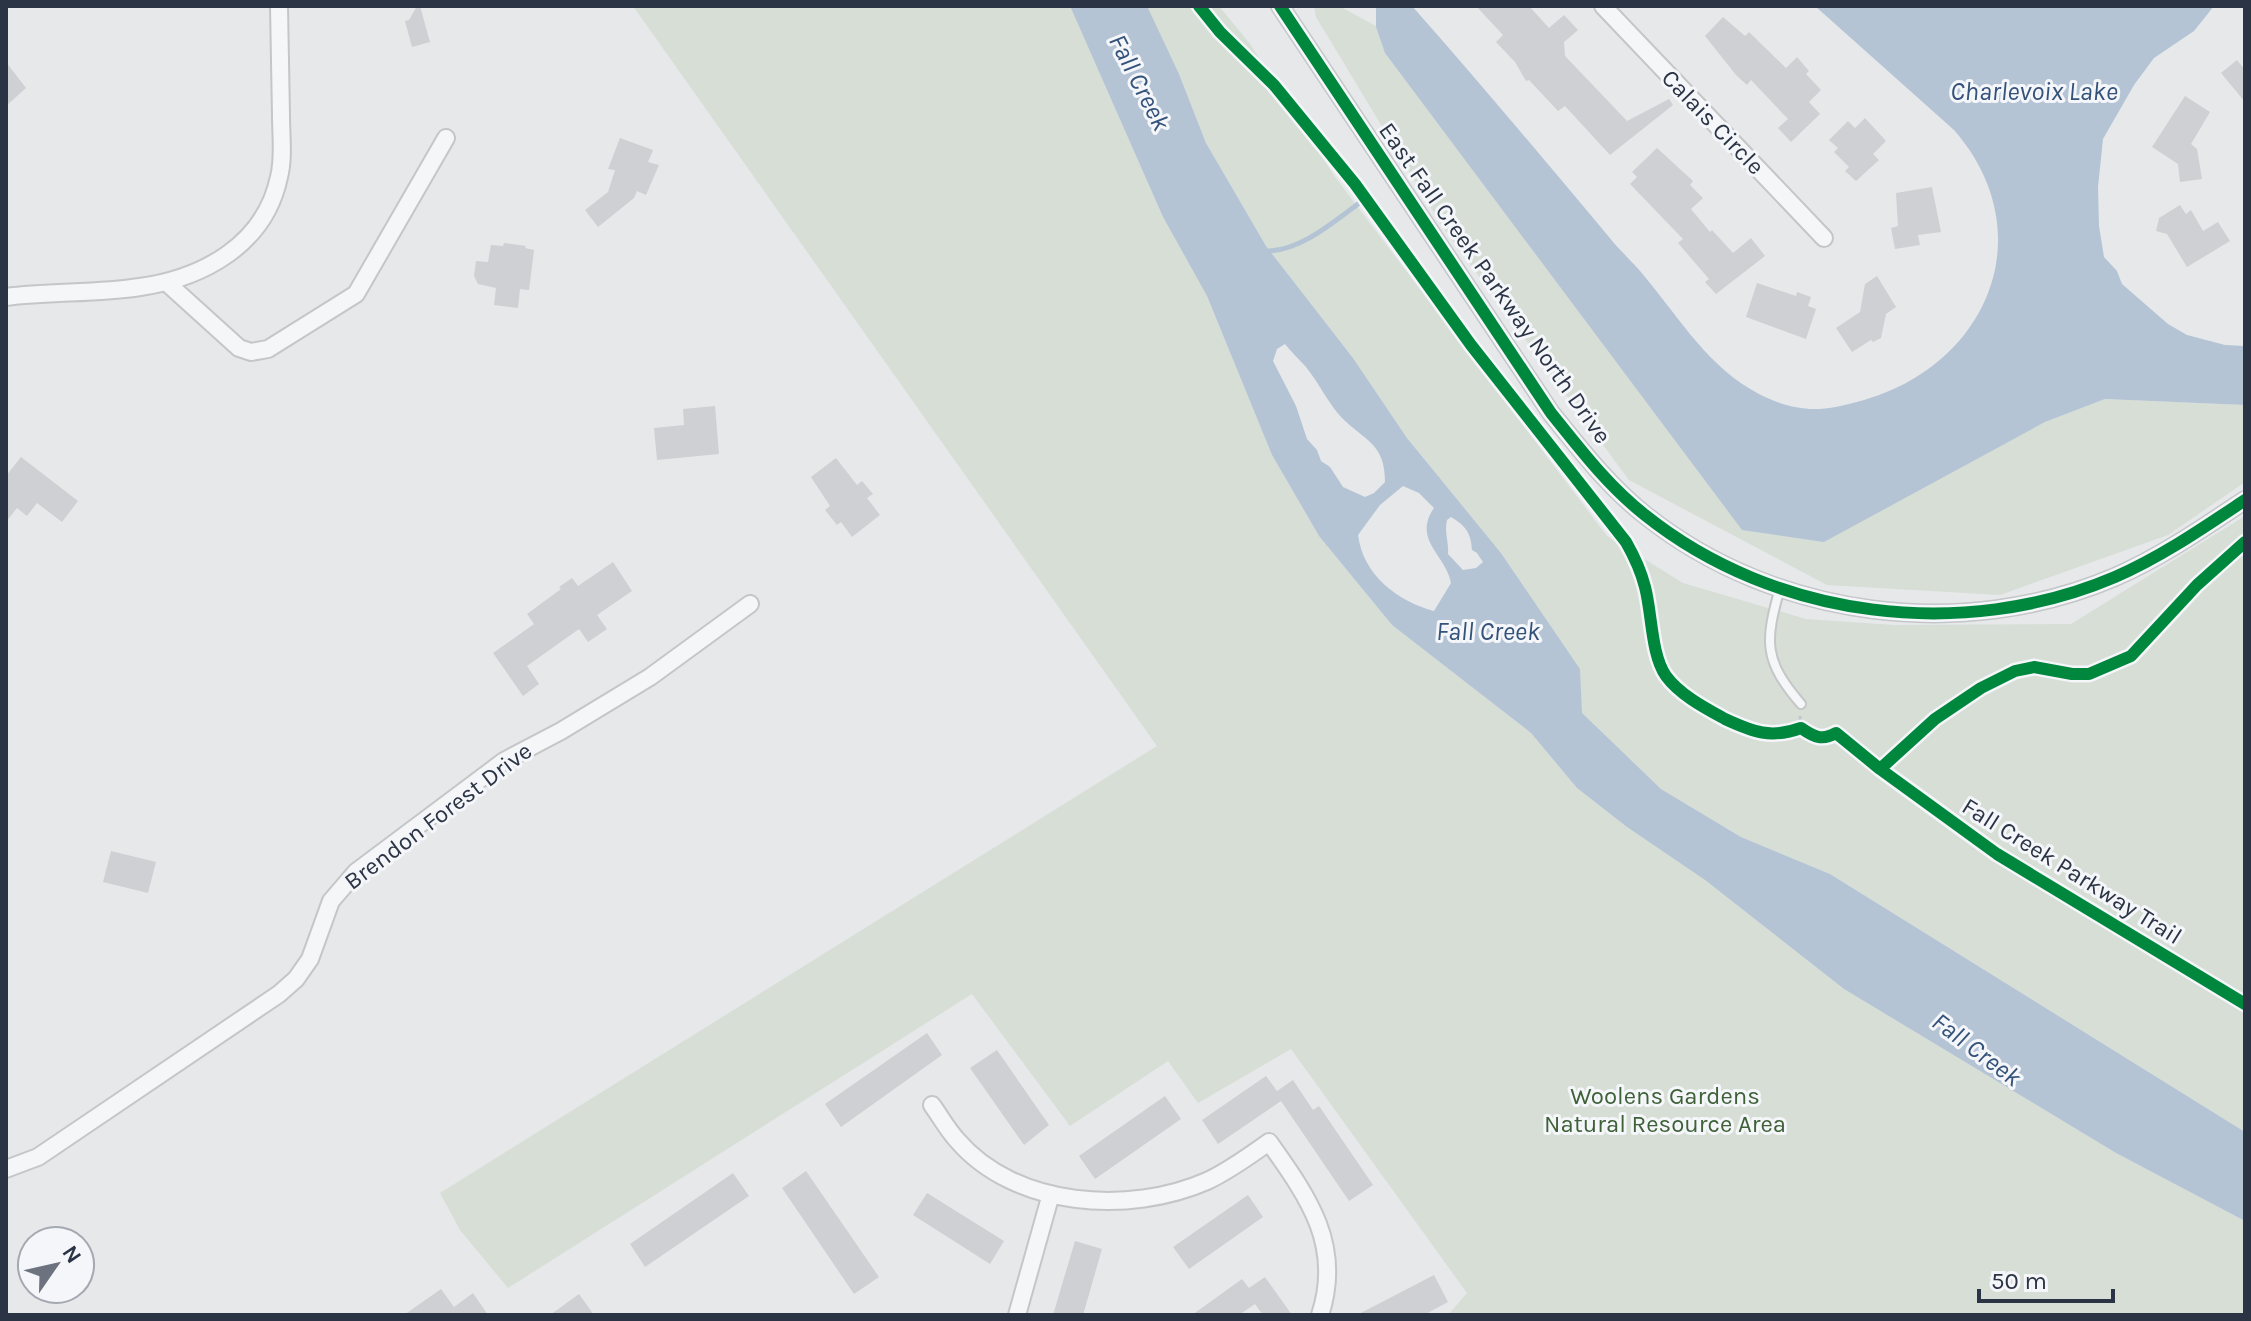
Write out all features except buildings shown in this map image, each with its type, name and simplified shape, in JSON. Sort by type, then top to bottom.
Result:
[{"type":"street","points":[[6,297],[29,293],[125,289],[166,282],[210,266],[232,253],[256,229],[269,208],[278,184],[282,159],[279,6]]},
{"type":"street","name":"East Fall Creek Parkway North Drive","points":[[1280,6],[1551,413],[1589,460],[1644,515],[1721,564],[1780,588],[1846,606],[1954,613],[2027,604],[2074,591],[2136,567],[2245,500]]},
{"type":"street","name":"Calais Circle","points":[[1603,6],[1824,238]]},
{"type":"street","points":[[166,282],[239,348],[251,352],[268,349],[335,309],[361,289],[446,138]]},
{"type":"street","name":"Brendon Forest Drive","points":[[6,1169],[38,1157],[285,989],[310,959],[334,895],[356,872],[504,761],[561,731],[650,677],[750,604]]},
{"type":"street","points":[[932,1105],[957,1141],[989,1168],[1027,1186],[1076,1200],[1110,1202],[1160,1196],[1207,1181],[1269,1142],[1303,1191],[1321,1228],[1327,1268],[1326,1293],[1320,1315]]},
{"type":"street","points":[[1017,1315],[1051,1194]]},
{"type":"lane","points":[[1780,588],[1770,623],[1768,646],[1778,672],[1801,704]]},
{"type":"path","points":[[1792,732],[1801,728],[1814,737]]},
{"type":"green space","name":"Woolens Gardens Natural Resource Area","points":[[633,6],[1070,6],[1163,217],[1207,296],[1272,455],[1319,536],[1392,625],[1531,733],[1577,788],[1627,827],[1705,880],[1844,989],[2116,1153],[2245,1221],[2245,1315],[1448,1315],[1467,1293],[1291,1049],[1198,1103],[1168,1061],[1070,1126],[972,994],[508,1288],[460,1230],[440,1193],[1157,746]]},
{"type":"green space","points":[[1146,6],[1219,6],[1250,44],[1335,177],[1607,536],[1683,583],[1806,619],[1894,625],[2071,624],[2245,516],[2245,1132],[1830,874],[1741,837],[1661,789],[1581,713],[1580,669],[1501,553],[1407,438],[1353,358],[1266,246],[1206,143],[1179,74]]},
{"type":"green space","points":[[1314,6],[1339,6],[1376,26],[1385,53],[1742,529],[1972,460],[2045,422],[2105,399],[2245,405],[2245,482],[2168,535],[2000,595],[1827,585],[1629,480],[1442,226],[1316,17]]},
{"type":"water","name":"Fall Creek","points":[[1070,6],[1147,6],[1179,74],[1206,143],[1266,246],[1353,358],[1407,438],[1501,553],[1580,669],[1582,713],[1661,789],[1741,837],[1830,874],[2245,1132],[2245,1221],[2116,1153],[1844,989],[1705,880],[1627,827],[1577,788],[1531,733],[1392,625],[1319,536],[1272,455],[1207,296],[1163,217]],"holes":[[[1285,344],[1306,367],[1342,418],[1372,444],[1382,459],[1385,482],[1374,493],[1365,497],[1343,487],[1307,439],[1296,406],[1273,361],[1277,349]],[[1403,486],[1419,493],[1434,508],[1428,519],[1428,538],[1451,583],[1434,611],[1395,593],[1374,574],[1367,562],[1358,535],[1380,505]],[[1451,517],[1467,530],[1472,550],[1483,562],[1476,568],[1463,570],[1448,554],[1447,520]]]},
{"type":"water","name":"Charlevoix Lake","points":[[1376,6],[1412,6],[1641,272],[1696,342],[1725,371],[1773,400],[1799,408],[1823,409],[1864,400],[1907,382],[1943,357],[1971,326],[1989,290],[1998,251],[1995,210],[1981,169],[1954,130],[1815,6],[2214,6],[2194,31],[2154,58],[2134,85],[2103,139],[2098,187],[2099,226],[2104,257],[2117,271],[2122,284],[2168,324],[2187,335],[2225,345],[2245,346],[2245,405],[2105,399],[2045,422],[1824,542],[1742,530],[1385,53],[1376,27]]},
{"type":"waterway","points":[[1268,251],[1304,241],[1358,204]]},
{"type":"cycle path","name":"Fall Creek Parkway Trail","points":[[1199,6],[1220,32],[1274,85],[1355,184],[1471,345],[1626,542],[1645,587],[1657,657],[1666,676],[1678,689],[1717,715],[1753,730],[1780,733],[1801,728],[1822,737],[1836,733],[1997,854],[2245,1004]]},
{"type":"cycle path","points":[[1280,6],[1551,413],[1619,492],[1645,515],[1696,550],[1752,578],[1811,597],[1872,609],[1934,613],[1996,609],[2056,597],[2115,577],[2165,551],[2245,500]]},
{"type":"cycle path","points":[[1880,769],[1935,719],[1981,688],[2015,671],[2034,667],[2089,674],[2131,656],[2197,585],[2245,542]]}]
